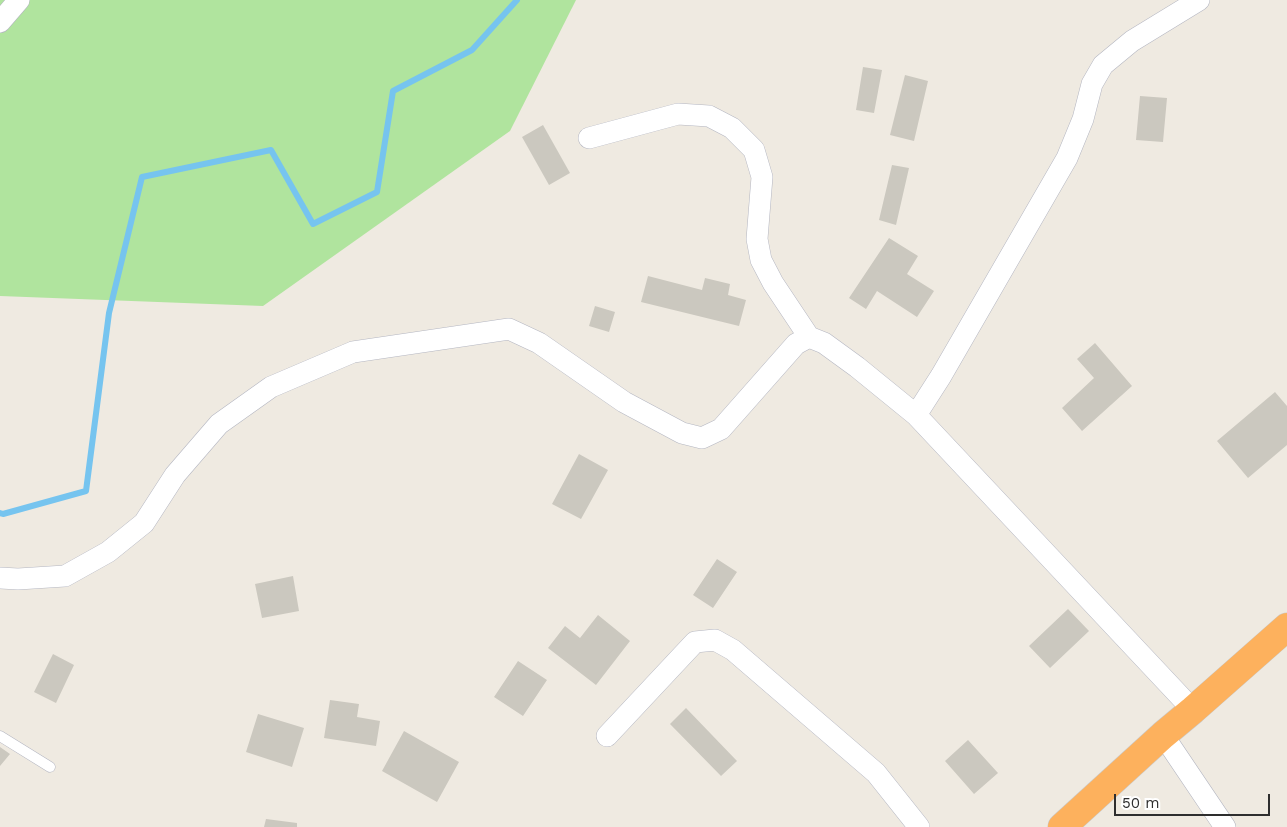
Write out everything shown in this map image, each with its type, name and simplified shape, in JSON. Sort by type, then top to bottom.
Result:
[{"type":"highway","points":[[1062,827],[1163,735],[1287,627]]},
{"type":"street","points":[[0,22],[19,0]]},
{"type":"street","points":[[916,415],[942,376],[1067,158],[1082,119],[1092,84],[1102,65],[1132,41],[1199,0]]},
{"type":"street","points":[[590,138],[678,114],[709,116],[732,128],[754,150],[762,177],[757,238],[761,260],[808,337],[824,343],[916,415],[1193,710]]},
{"type":"street","points":[[0,578],[18,579],[65,576],[108,552],[144,523],[175,475],[219,424],[271,387],[354,352],[509,329],[539,343],[624,402],[682,432],[702,438],[721,429],[796,344],[808,337]]},
{"type":"street","points":[[607,736],[695,642],[715,640],[733,650],[876,773],[919,827]]},
{"type":"street","points":[[1163,735],[1225,827]]},
{"type":"lane","points":[[0,736],[50,767]]},
{"type":"green space","points":[[0,0],[576,0],[510,131],[263,306],[0,296]]},
{"type":"building","points":[[863,67],[882,70],[874,113],[856,110]]},
{"type":"building","points":[[905,75],[928,81],[914,141],[890,135]]},
{"type":"building","points":[[1140,96],[1167,98],[1163,142],[1136,140]]},
{"type":"building","points":[[543,125],[570,173],[549,185],[522,137]]},
{"type":"building","points":[[892,165],[909,168],[896,225],[879,220]]},
{"type":"building","points":[[889,238],[918,256],[907,274],[934,291],[917,317],[877,291],[866,309],[849,298]]},
{"type":"building","points":[[648,276],[702,290],[705,278],[730,284],[728,295],[746,300],[739,326],[641,302]]},
{"type":"building","points":[[595,306],[615,312],[609,332],[589,326]]},
{"type":"building","points":[[1095,343],[1132,386],[1082,431],[1062,408],[1094,378],[1077,359]]},
{"type":"building","points":[[1275,392],[1287,406],[1287,445],[1248,478],[1217,441]]},
{"type":"building","points":[[579,454],[608,470],[581,519],[552,504]]},
{"type":"building","points":[[717,559],[737,572],[713,608],[693,595]]},
{"type":"building","points":[[293,576],[299,611],[262,618],[255,584]]},
{"type":"building","points":[[1068,609],[1089,631],[1050,668],[1029,646]]},
{"type":"building","points":[[598,615],[630,641],[596,685],[548,648],[565,626],[580,638]]},
{"type":"building","points":[[53,654],[74,665],[56,703],[34,692]]},
{"type":"building","points":[[518,661],[547,680],[523,716],[494,697]]},
{"type":"building","points":[[330,700],[359,704],[357,717],[380,721],[376,746],[324,738]]},
{"type":"building","points":[[686,708],[737,761],[721,776],[670,724]]},
{"type":"building","points":[[258,714],[304,728],[292,767],[246,752]]},
{"type":"building","points":[[404,731],[459,762],[437,802],[382,771]]},
{"type":"building","points":[[968,740],[998,773],[974,794],[945,761]]},
{"type":"building","points":[[0,747],[10,754],[0,766]]},
{"type":"building","points":[[266,819],[297,823],[297,827],[264,827]]},
{"type":"waterway","points":[[0,513],[3,514],[86,491],[109,313],[142,177],[271,150],[313,224],[377,192],[393,91],[472,50],[517,0]]}]
